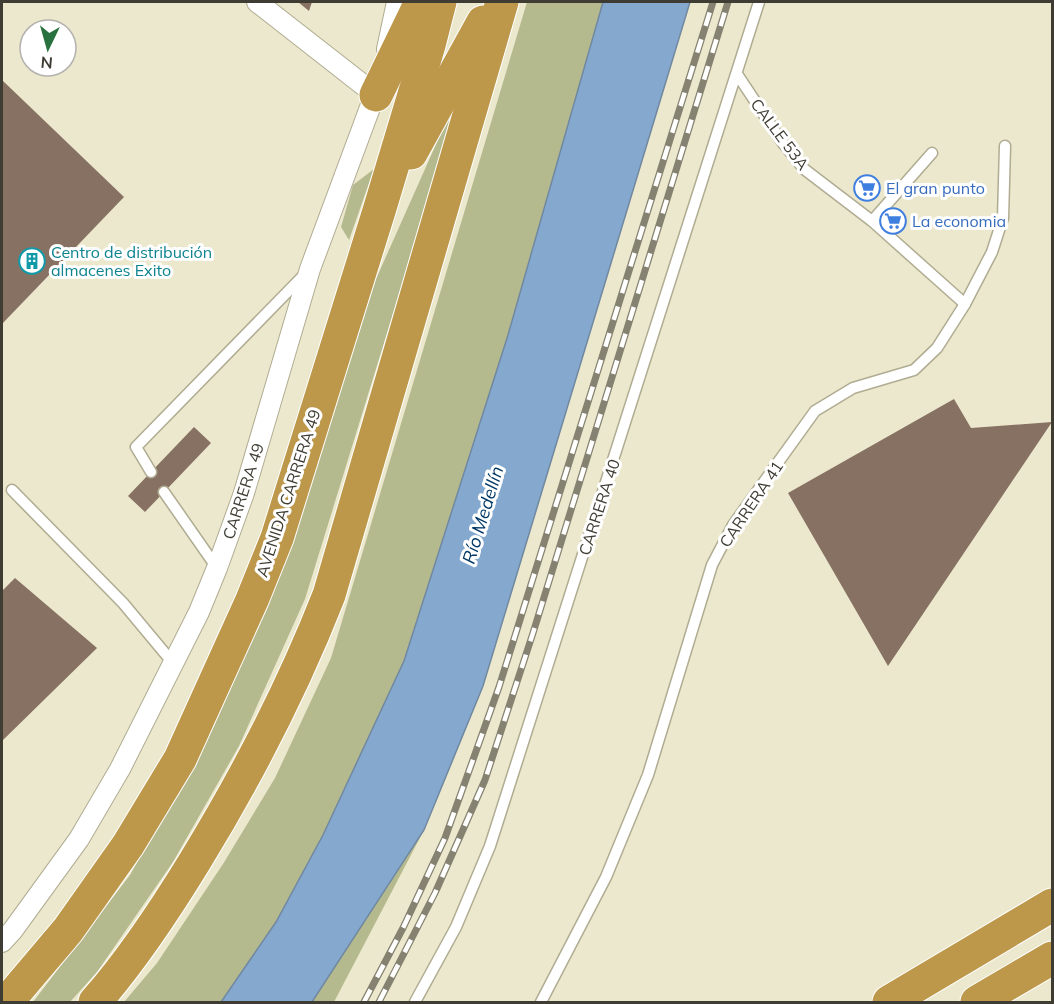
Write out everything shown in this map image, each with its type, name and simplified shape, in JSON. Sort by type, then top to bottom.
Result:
[{"type":"highway","points":[[376,95],[421,2]]},
{"type":"highway","name":"AVENIDA CARRERA 49","points":[[7,1002],[68,930],[128,845],[180,759],[252,600],[277,538],[379,211],[440,2]]},
{"type":"highway","points":[[379,211],[494,2]]},
{"type":"highway","points":[[95,1002],[160,918],[210,837],[243,780],[307,651],[329,595],[502,2]]},
{"type":"highway","points":[[889,1002],[1053,905]]},
{"type":"highway","points":[[976,1002],[1053,958]]},
{"type":"street","points":[[257,2],[376,95]]},
{"type":"street","name":"CARRERA 49","points":[[2,942],[14,930],[79,839],[120,769],[199,612],[244,493],[310,269],[376,95],[397,2]]},
{"type":"lane","name":"CARRERA 40","points":[[415,1002],[456,927],[490,846],[759,2]]},
{"type":"lane","name":"CALLE 53A","points":[[737,74],[782,142],[804,169],[872,221],[965,304]]},
{"type":"lane","name":"CARRERA 41","points":[[541,1002],[606,877],[648,775],[712,565],[733,525],[815,411],[854,388],[914,370],[937,348],[965,304],[992,252],[1003,218],[1005,146]]},
{"type":"lane","points":[[872,221],[932,153]]},
{"type":"lane","points":[[151,472],[136,447],[310,269]]},
{"type":"lane","points":[[12,490],[123,603],[173,663]]},
{"type":"lane","points":[[164,492],[217,568]]},
{"type":"green space","points":[[527,2],[603,2],[508,335],[404,661],[323,835],[276,922],[221,1002],[124,1002],[157,963],[223,864],[275,778],[331,658]]},
{"type":"green space","points":[[466,77],[305,599],[239,746],[173,862],[97,972],[70,1002],[33,1002],[130,875],[214,726],[289,553],[376,279]]},
{"type":"green space","points":[[374,169],[349,240],[341,227],[353,185]]},
{"type":"green space","points":[[424,830],[334,1002],[312,1002]]},
{"type":"water","name":"Río Medellín","points":[[603,2],[690,2],[483,686],[424,830],[312,1002],[221,1002],[276,922],[323,835],[404,661],[508,335]]},
{"type":"building","points":[[298,2],[312,2],[309,11]]},
{"type":"building","name":"Centro de distribución almacenes Exito","points":[[2,80],[124,197],[2,324]]},
{"type":"building","points":[[954,399],[971,428],[1052,422],[888,666],[788,493]]},
{"type":"building","points":[[194,427],[211,443],[145,512],[128,496]]},
{"type":"building","points":[[15,578],[97,648],[2,741],[2,591]]},
{"type":"railway","points":[[364,1002],[403,928],[445,838],[499,687],[713,2]]},
{"type":"railway","points":[[379,1002],[435,893],[485,780],[533,633],[728,2]]},
{"type":"place","name":"El gran punto","points":[[867,188]]},
{"type":"place","name":"La economia","points":[[893,221]]},
{"type":"place","name":"Centro de distribución almacenes Exito","points":[[32,261]]}]
